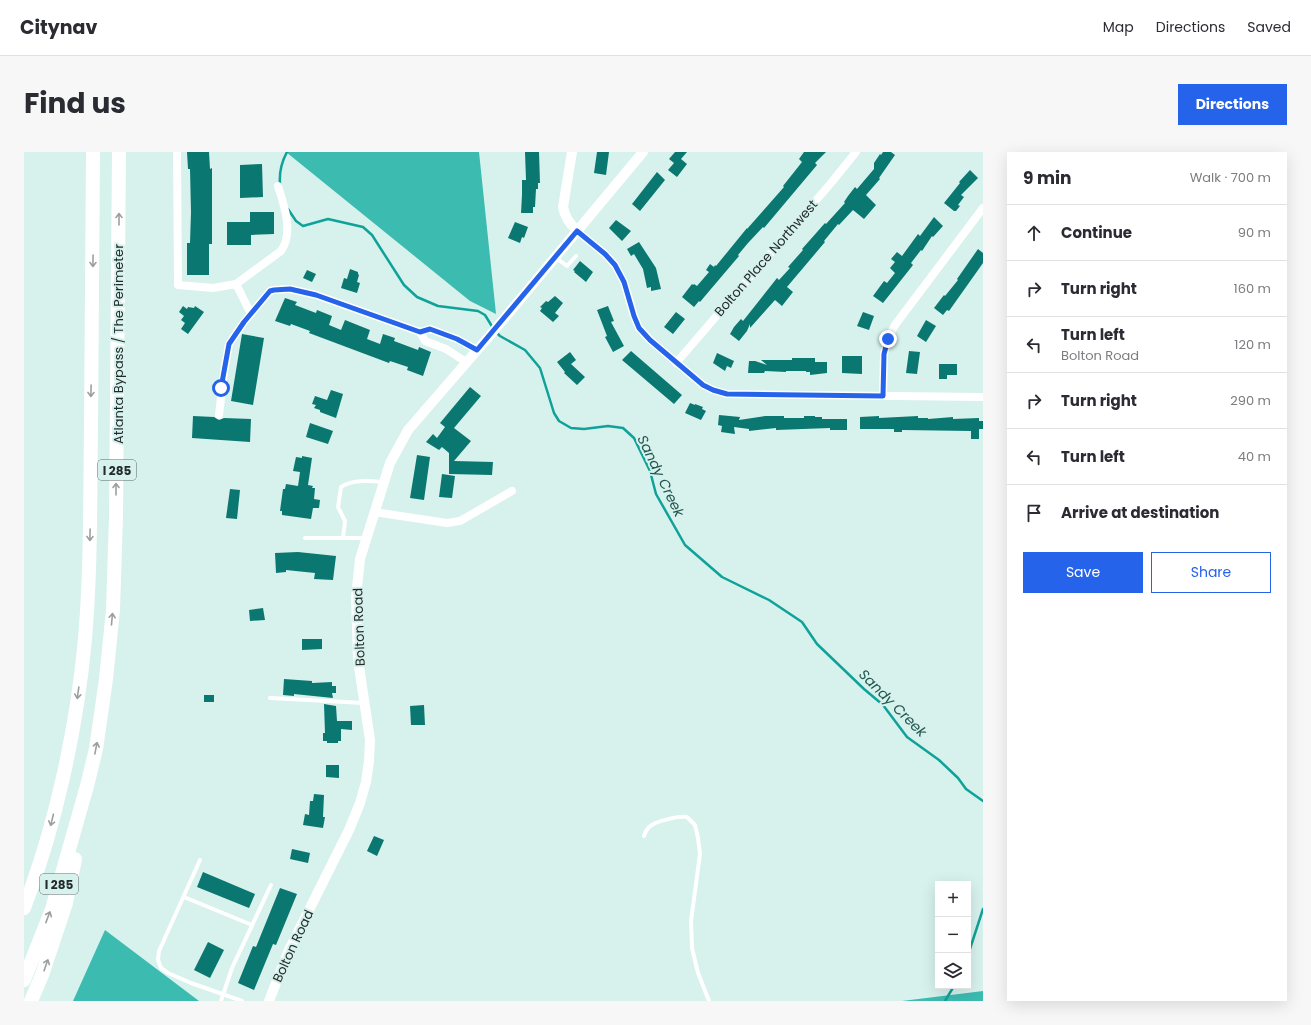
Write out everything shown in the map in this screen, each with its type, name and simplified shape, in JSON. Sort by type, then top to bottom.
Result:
[{"type":"highway","name":"Atlanta Bypass / The Perimeter","points":[[24,908],[45,845],[60,790],[76,708],[85,641],[90,525],[93,152]]},
{"type":"highway","name":"Atlanta Bypass / The Perimeter","points":[[24,980],[52,909],[87,786],[96,749],[109,652],[113,602],[116,517],[119,152]]},
{"type":"highway","points":[[31,1001],[42,975],[66,903],[78,845],[87,786]]},
{"type":"street","points":[[177,152],[178,285],[213,288],[236,284],[281,251],[285,245],[287,237],[285,209],[278,186]]},
{"type":"street","points":[[572,152],[563,207],[567,220],[615,265],[624,282],[639,328],[650,340],[703,385],[727,394],[983,397]]},
{"type":"street","name":"Bolton Road","points":[[269,1001],[288,952],[349,830],[360,803],[366,782],[370,740],[358,660],[356,597],[360,559],[390,463],[408,430],[492,333],[643,152]]},
{"type":"street","name":"Bolton Place Northwest","points":[[676,363],[856,152]]},
{"type":"street","points":[[883,396],[884,354],[888,339],[895,325],[983,208]]},
{"type":"street","points":[[236,284],[251,314]]},
{"type":"street","points":[[219,415],[229,344],[270,291],[290,289],[316,295],[420,332],[430,329],[449,336],[477,350]]},
{"type":"street","points":[[420,332],[425,341],[444,348],[466,362]]},
{"type":"street","points":[[444,348],[449,336]]},
{"type":"street","points":[[374,512],[447,523],[460,521],[512,491]]},
{"type":"lane","points":[[555,257],[567,266],[576,256]]},
{"type":"lane","points":[[343,538],[346,521],[338,507],[341,487],[351,482],[384,482]]},
{"type":"lane","points":[[305,538],[366,538]]},
{"type":"lane","points":[[270,698],[364,703]]},
{"type":"lane","points":[[644,836],[650,827],[679,816],[687,817],[695,825],[700,854],[691,921],[692,948],[698,973],[709,1001]]},
{"type":"lane","points":[[200,860],[159,951],[158,960],[161,968],[168,973],[222,995],[242,1001]]},
{"type":"lane","points":[[220,1001],[232,968],[271,885]]},
{"type":"lane","points":[[184,897],[252,926]]},
{"type":"shaded area","points":[[286,152],[479,152],[496,314],[470,301]]},
{"type":"shaded area","points":[[105,930],[199,1001],[73,1001]]},
{"type":"shaded area","points":[[983,991],[983,1001],[902,1001]]},
{"type":"building","points":[[187,152],[209,152],[210,169],[212,168],[212,244],[209,244],[209,275],[187,275],[187,243],[190,243],[191,212],[190,169],[188,169]]},
{"type":"building","points":[[525,152],[539,152],[540,183],[538,183],[538,189],[536,189],[535,207],[533,207],[533,213],[521,213],[522,180],[526,180]]},
{"type":"building","points":[[597,152],[609,152],[606,175],[594,173]]},
{"type":"building","points":[[675,152],[687,152],[681,159],[687,164],[677,177],[668,170],[674,163],[669,159]]},
{"type":"building","points":[[804,152],[826,152],[815,163],[817,165],[764,228],[763,227],[748,243],[738,255],[739,256],[694,307],[682,297],[692,284],[697,286],[709,272],[706,270],[710,264],[714,267],[715,265],[716,266],[747,228],[784,187],[783,186],[802,162],[799,159]]},
{"type":"building","points":[[883,152],[891,152],[895,155],[879,178],[880,179],[866,195],[876,205],[864,219],[853,210],[839,225],[838,224],[824,241],[825,242],[787,287],[793,292],[782,306],[775,300],[750,328],[750,324],[747,331],[739,341],[730,334],[741,319],[743,321],[777,278],[779,280],[790,268],[788,267],[803,250],[802,249],[845,203],[844,202],[855,187],[857,189],[874,169],[874,163]]},
{"type":"building","points":[[262,164],[263,197],[240,198],[240,165]]},
{"type":"building","points":[[970,170],[978,178],[961,195],[964,197],[958,205],[960,206],[956,211],[954,211],[944,203],[960,183],[959,182]]},
{"type":"building","points":[[657,172],[665,180],[640,211],[632,204]]},
{"type":"building","points":[[250,212],[274,212],[274,234],[251,235],[251,245],[227,245],[227,222],[250,222]]},
{"type":"building","points":[[934,217],[943,226],[933,237],[932,236],[922,251],[921,250],[911,263],[913,265],[883,303],[873,296],[884,281],[887,283],[895,273],[890,268],[895,262],[891,259],[897,252],[902,256],[918,234],[920,236]]},
{"type":"building","points":[[616,220],[631,231],[622,241],[609,228]]},
{"type":"building","points":[[515,222],[528,227],[524,238],[522,237],[520,243],[508,238]]},
{"type":"building","points":[[639,242],[656,268],[661,289],[651,291],[651,287],[647,288],[643,269],[634,254],[631,256],[627,249]]},
{"type":"building","points":[[978,249],[983,253],[983,263],[949,311],[947,310],[943,315],[934,308],[958,280],[957,279]]},
{"type":"building","points":[[580,261],[593,272],[586,282],[573,270]]},
{"type":"building","points":[[350,269],[358,272],[359,275],[357,282],[360,283],[357,293],[341,288],[344,278],[347,279]]},
{"type":"building","points":[[307,270],[316,274],[312,282],[303,278]]},
{"type":"building","points":[[555,296],[563,303],[555,313],[559,316],[553,322],[540,311],[542,308],[540,307],[546,301],[548,302]]},
{"type":"building","points":[[285,298],[297,302],[295,305],[316,313],[317,310],[332,316],[329,325],[341,330],[345,320],[370,330],[367,339],[380,344],[383,334],[395,338],[394,341],[418,350],[419,347],[431,352],[423,376],[407,370],[408,367],[390,361],[389,363],[309,333],[310,331],[291,324],[290,326],[275,321]]},
{"type":"building","points":[[183,306],[187,309],[188,307],[194,308],[195,306],[204,312],[188,334],[181,329],[185,323],[181,320],[184,316],[179,312]]},
{"type":"building","points":[[608,306],[614,321],[611,322],[624,346],[613,352],[605,337],[607,336],[597,310]]},
{"type":"building","points":[[676,312],[685,319],[673,334],[664,327]]},
{"type":"building","points":[[863,312],[874,316],[869,330],[857,326]]},
{"type":"building","points":[[926,320],[936,326],[926,342],[917,336]]},
{"type":"building","points":[[242,334],[264,338],[253,405],[231,401]]},
{"type":"building","points":[[631,351],[682,395],[674,404],[622,360]]},
{"type":"building","points":[[909,351],[920,352],[917,374],[906,373]]},
{"type":"building","points":[[570,352],[576,360],[571,364],[585,377],[577,385],[564,373],[565,372],[557,362]]},
{"type":"building","points":[[717,353],[734,361],[731,368],[727,366],[725,371],[713,363]]},
{"type":"building","points":[[842,356],[862,356],[862,374],[842,373]]},
{"type":"building","points":[[792,358],[815,358],[815,362],[827,362],[827,373],[810,375],[810,372],[806,371],[765,371],[764,373],[748,373],[749,361],[755,361],[767,365],[761,360],[792,360]]},
{"type":"building","points":[[939,364],[957,364],[957,375],[947,375],[947,379],[939,379]]},
{"type":"building","points":[[470,387],[481,396],[454,428],[471,441],[454,461],[493,462],[492,475],[449,474],[449,453],[442,447],[439,450],[426,442],[433,434],[437,438],[445,427],[440,423]]},
{"type":"building","points":[[331,390],[343,394],[336,418],[320,412],[320,410],[314,408],[316,405],[312,404],[315,396],[327,400]]},
{"type":"building","points":[[690,403],[703,407],[702,409],[706,411],[701,420],[685,413]]},
{"type":"building","points":[[719,415],[740,417],[739,420],[765,416],[804,418],[804,416],[815,416],[822,417],[822,419],[847,419],[847,430],[830,430],[830,428],[776,430],[776,428],[749,431],[749,429],[734,427],[735,434],[721,432],[722,426],[718,425]]},
{"type":"building","points":[[193,416],[214,417],[219,420],[224,418],[251,419],[250,442],[192,438]]},
{"type":"building","points":[[879,416],[879,418],[918,416],[918,418],[928,419],[953,417],[953,419],[979,418],[979,421],[983,421],[983,429],[979,429],[979,439],[971,439],[971,431],[902,430],[902,432],[894,432],[894,429],[860,429],[860,417]]},
{"type":"building","points":[[310,423],[333,431],[328,444],[306,437]]},
{"type":"building","points":[[417,455],[430,457],[424,500],[410,498]]},
{"type":"building","points":[[302,456],[312,458],[308,485],[315,488],[314,499],[320,500],[319,508],[313,508],[311,519],[282,515],[282,511],[280,511],[283,489],[285,489],[286,484],[298,486],[300,472],[293,471],[296,457],[302,458]]},
{"type":"building","points":[[442,474],[455,476],[452,498],[439,497]]},
{"type":"building","points":[[230,489],[240,490],[237,519],[226,518]]},
{"type":"building","points":[[298,552],[336,556],[333,580],[314,579],[315,573],[286,570],[286,572],[276,573],[275,553]]},
{"type":"building","points":[[263,608],[265,620],[250,621],[249,610]]},
{"type":"building","points":[[302,639],[322,639],[322,649],[302,650]]},
{"type":"building","points":[[284,679],[312,681],[312,683],[332,682],[332,686],[336,686],[336,693],[332,693],[333,698],[294,694],[294,696],[283,695]]},
{"type":"building","points":[[204,695],[214,695],[214,702],[204,702]]},
{"type":"building","points":[[324,704],[336,706],[337,721],[352,721],[352,730],[341,729],[341,741],[338,741],[338,743],[327,743],[327,741],[323,741],[323,733],[325,733]]},
{"type":"building","points":[[424,705],[425,725],[411,725],[410,706]]},
{"type":"building","points":[[326,765],[339,765],[339,778],[326,777]]},
{"type":"building","points":[[314,794],[324,795],[323,817],[325,817],[323,828],[303,825],[305,814],[309,815],[310,801],[313,801]]},
{"type":"building","points":[[374,836],[384,840],[377,856],[367,851]]},
{"type":"building","points":[[292,849],[310,853],[308,863],[290,859]]},
{"type":"building","points":[[203,872],[255,894],[249,908],[197,887]]},
{"type":"building","points":[[280,888],[297,894],[276,945],[273,944],[254,990],[238,983],[253,946],[256,947]]},
{"type":"building","points":[[208,942],[224,950],[210,978],[194,970]]},
{"type":"waterway","name":"Sandy Creek","points":[[280,185],[281,168],[287,152]]},
{"type":"waterway","name":"Sandy Creek","points":[[288,209],[296,221],[303,226],[328,219],[363,227],[372,235],[404,285],[417,297],[438,306],[478,311],[485,315],[493,328]]},
{"type":"waterway","name":"Sandy Creek","points":[[496,332],[500,336],[525,350],[540,368],[554,413],[559,421],[571,428],[584,429],[608,426],[623,428],[634,438],[650,471],[656,494],[685,545],[722,577],[769,600],[802,622],[817,644],[883,705],[907,737],[939,760],[958,778],[966,789],[983,801]]},
{"type":"waterway","points":[[969,953],[983,909]]},
{"type":"waterway","points":[[945,1001],[952,989]]},
{"type":"route","points":[[221,388],[229,344],[244,322],[270,291],[290,289],[316,295],[420,332],[430,329],[457,339],[477,350],[577,231],[605,254],[615,265],[624,282],[639,328],[676,363],[703,385],[713,390],[727,394],[883,396],[884,354],[888,339]]}]
